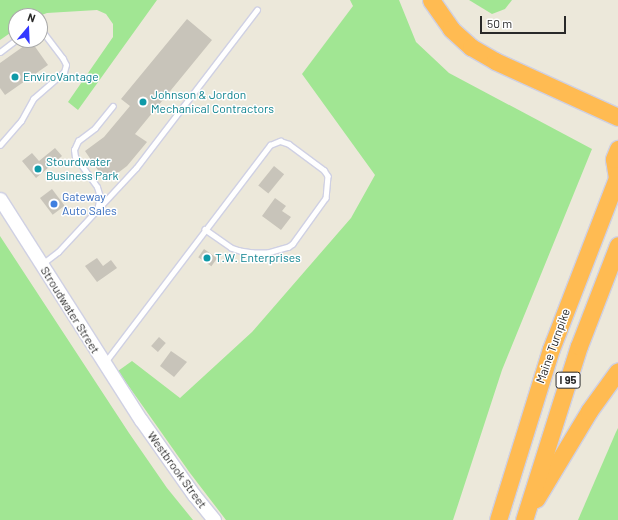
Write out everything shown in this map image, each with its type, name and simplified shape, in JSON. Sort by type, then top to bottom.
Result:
[{"type":"highway","points":[[431,0],[447,24],[471,47],[495,61],[618,106]]},
{"type":"highway","points":[[441,0],[456,21],[477,40],[500,54],[618,117]]},
{"type":"highway","points":[[617,176],[614,159],[618,149]]},
{"type":"highway","name":"Maine Turnpike","points":[[498,520],[551,349],[617,176]]},
{"type":"highway","name":"Maine Turnpike","points":[[524,519],[579,346],[618,245]]},
{"type":"highway","points":[[524,519],[589,411],[618,371]]},
{"type":"main road","name":"Stroudwater Street","points":[[0,199],[141,420]]},
{"type":"main road","name":"Westbrook Street","points":[[141,420],[194,495],[214,520]]},
{"type":"lane","points":[[41,264],[58,252],[136,168],[257,10]]},
{"type":"lane","points":[[0,144],[21,121],[33,99],[64,72],[66,65],[64,58],[48,39]]},
{"type":"lane","points":[[97,210],[100,197],[97,186],[75,157],[74,150],[78,141],[95,128],[113,106]]},
{"type":"lane","points":[[104,364],[205,230],[270,145],[274,142],[280,141],[289,144],[324,170],[328,176],[326,198],[293,244],[285,249],[268,253],[253,253],[231,248],[205,230]]},
{"type":"green space","points":[[0,0],[157,0],[78,110],[68,102],[113,37],[113,24],[106,14],[97,10],[48,13],[48,8],[8,8],[8,34],[0,40]]},
{"type":"green space","points":[[350,0],[399,0],[416,42],[449,73],[592,149],[502,370],[453,520],[226,520],[190,473],[118,371],[132,361],[180,398],[252,332],[351,218],[375,175],[302,74],[353,6]]},
{"type":"green space","points":[[469,0],[512,0],[505,9],[492,14]]},
{"type":"green space","points":[[0,236],[129,433],[167,488],[193,520],[0,520]]},
{"type":"green space","points":[[618,428],[618,520],[578,520],[616,432]]},
{"type":"building","name":"Johnson & Jordon Mechanical Contractors","points":[[187,19],[212,40],[135,134],[147,142],[127,166],[106,182],[85,151],[104,137],[130,106],[121,99]]},
{"type":"building","name":"EnviroVantage","points":[[21,48],[36,48],[48,65],[5,95],[0,88],[0,63]]},
{"type":"building","name":"Stourdwater Business Park","points":[[55,148],[62,156],[36,178],[22,161],[32,153],[39,161]]},
{"type":"building","points":[[274,166],[284,174],[268,194],[258,185]]},
{"type":"building","name":"Gateway Auto Sales","points":[[52,189],[65,206],[53,215],[40,198]]},
{"type":"building","points":[[275,198],[286,206],[282,211],[291,217],[281,230],[262,216]]},
{"type":"building","name":"T.W. Enterprises","points":[[204,249],[217,258],[211,266],[198,257]]},
{"type":"building","points":[[97,258],[103,266],[111,260],[117,268],[97,282],[85,266]]},
{"type":"building","points":[[159,337],[166,343],[158,352],[151,346]]},
{"type":"building","points":[[171,351],[187,362],[174,377],[160,366]]},
{"type":"place","name":"EnviroVantage","points":[[15,77]]},
{"type":"place","name":"Johnson & Jordon Mechanical Contractors","points":[[143,102]]},
{"type":"place","name":"Stourdwater Business Park","points":[[38,169]]},
{"type":"place","name":"Gateway Auto Sales","points":[[54,204]]},
{"type":"place","name":"T.W. Enterprises","points":[[207,258]]}]
